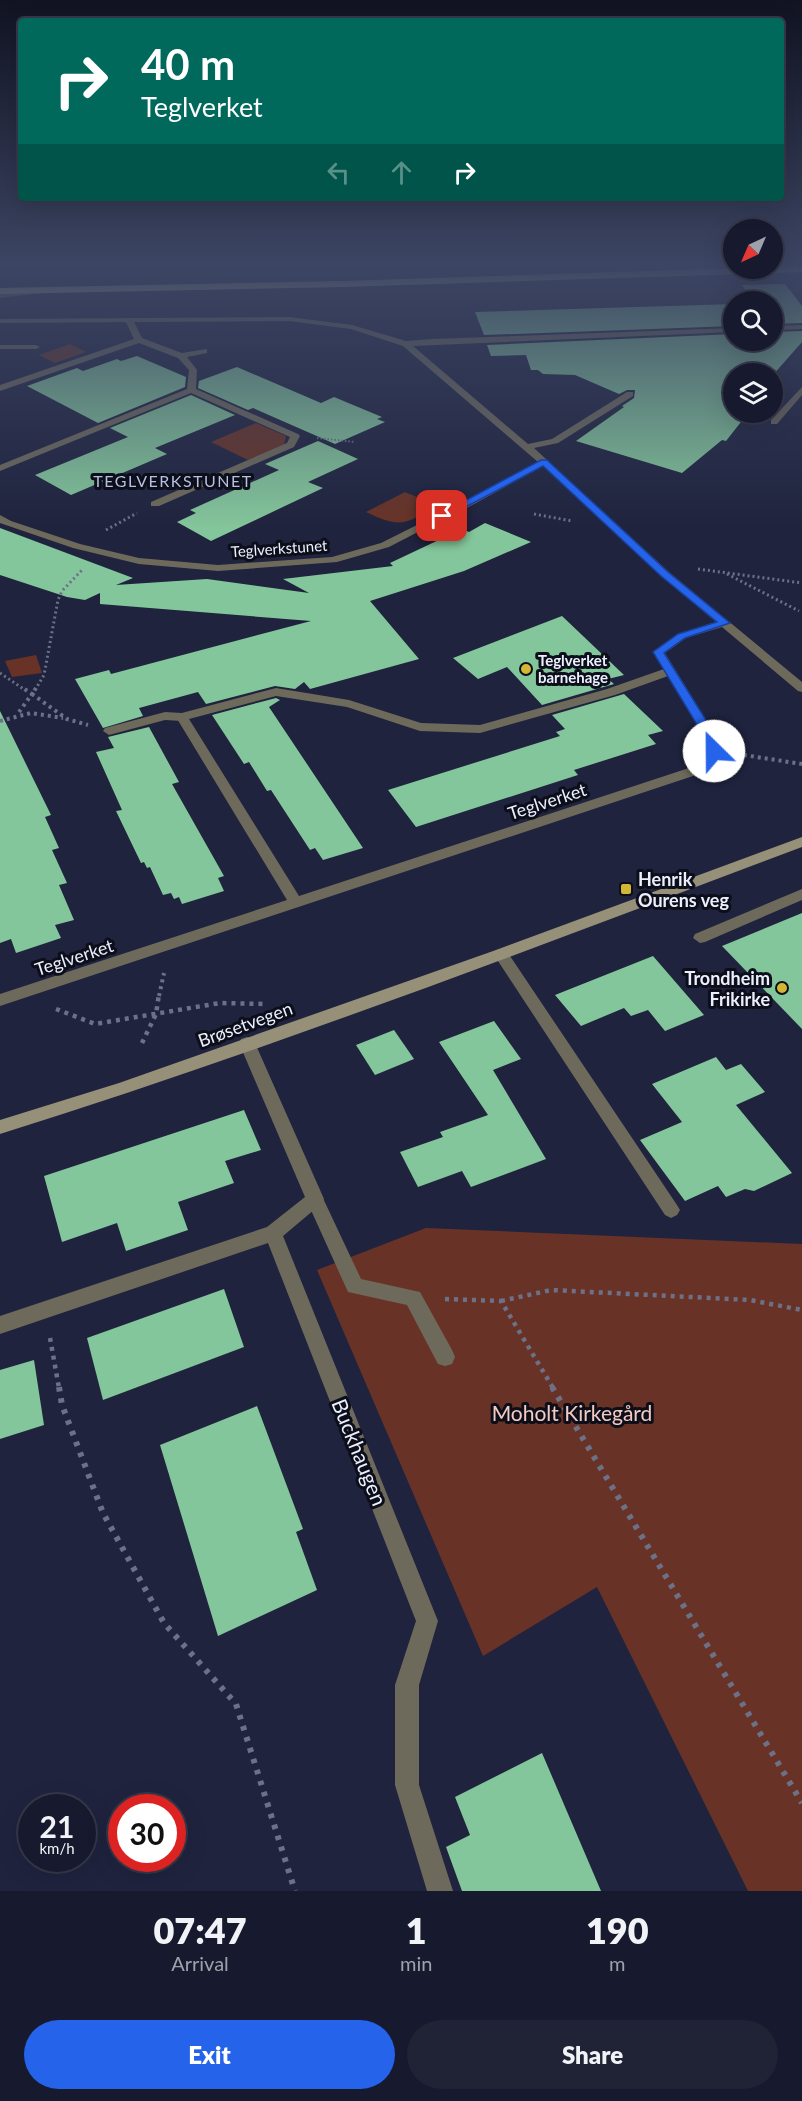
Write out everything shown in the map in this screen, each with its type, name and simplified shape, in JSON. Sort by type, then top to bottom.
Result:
[{"type":"street","points":[[0,388],[101,353]]},
{"type":"street","points":[[174,353],[181,356],[193,370],[191,390]]},
{"type":"street","points":[[181,356],[194,353]]},
{"type":"street","points":[[417,353],[544,462],[665,574],[802,688]]},
{"type":"street","points":[[1,468],[191,390],[295,436],[291,445],[155,504]]},
{"type":"street","points":[[783,412],[802,390]]},
{"type":"street","points":[[526,447],[555,441],[630,394]]},
{"type":"street","name":"Teglverkstunet","points":[[0,518],[7,523],[77,546],[139,561],[218,568],[333,560],[385,544],[461,507],[544,462]]},
{"type":"street","points":[[714,751],[713,741],[659,652],[682,636],[724,623]]},
{"type":"street","points":[[109,731],[165,716],[182,717],[276,692],[349,704],[420,727],[480,729],[612,692],[670,671]]},
{"type":"street","points":[[182,717],[296,903]]},
{"type":"street","name":"Teglverket","points":[[0,1000],[697,770],[714,751]]},
{"type":"street","name":"Brøsetvegen","points":[[0,1127],[122,1089],[501,954],[802,842]]},
{"type":"street","points":[[700,938],[802,894]]},
{"type":"street","points":[[501,954],[671,1210]]},
{"type":"street","points":[[247,1043],[355,1286],[413,1298],[445,1357]]},
{"type":"street","points":[[0,1325],[273,1233],[315,1199]]},
{"type":"street","name":"Buckhaugen","points":[[273,1233],[427,1621],[407,1685],[408,1785],[440,1891]]},
{"type":"path","points":[[295,436],[355,442]]},
{"type":"path","points":[[77,546],[155,504]]},
{"type":"path","points":[[18,713],[44,675],[58,600],[72,580],[103,552]]},
{"type":"path","points":[[665,574],[697,569],[802,583]]},
{"type":"path","points":[[723,573],[799,611]]},
{"type":"path","points":[[0,673],[67,719]]},
{"type":"path","points":[[0,721],[18,713],[43,714],[109,731]]},
{"type":"path","points":[[714,751],[802,764]]},
{"type":"path","points":[[142,1042],[156,1014],[161,978],[186,940]]},
{"type":"path","points":[[20,994],[95,1024],[220,1003],[264,1004]]},
{"type":"path","points":[[413,1298],[501,1301],[551,1290],[750,1299],[802,1310]]},
{"type":"path","points":[[501,1301],[802,1803]]},
{"type":"path","points":[[45,1310],[62,1405],[103,1513],[164,1623],[236,1704],[295,1891]]},
{"type":"green space","points":[[44,353],[82,353],[55,363],[39,355]]},
{"type":"green space","points":[[256,423],[286,436],[284,445],[248,460],[211,442]]},
{"type":"green space","points":[[405,492],[438,506],[403,522],[388,521],[366,512]]},
{"type":"green space","points":[[36,655],[42,673],[12,677],[5,661]]},
{"type":"green space","name":"Moholt Kirkegård","points":[[426,1228],[802,1244],[802,1891],[748,1891],[597,1587],[483,1656],[317,1270]]},
{"type":"building","points":[[490,353],[792,353],[783,364],[723,363],[723,423],[740,423],[726,441],[722,440],[682,473],[576,441],[624,407],[622,406],[634,398],[635,390],[627,390],[619,394],[575,375],[543,374],[538,370],[531,370],[526,355],[491,356]]},
{"type":"building","points":[[137,356],[186,377],[185,387],[98,423],[27,386],[77,368],[83,371],[117,359],[121,361]]},
{"type":"building","points":[[237,367],[321,403],[334,397],[382,417],[377,419],[385,422],[335,444],[253,408],[248,410],[198,388],[199,381]]},
{"type":"building","points":[[191,395],[235,415],[155,448],[167,454],[71,495],[35,475],[128,437],[110,428]]},
{"type":"building","points":[[318,441],[358,459],[308,482],[323,488],[211,541],[177,522],[196,513],[190,510],[279,470],[265,464]]},
{"type":"building","points":[[485,523],[531,542],[464,571],[370,601],[419,659],[310,689],[304,682],[295,689],[275,686],[206,704],[198,692],[139,708],[143,716],[103,728],[75,679],[109,670],[111,674],[311,621],[100,604],[100,593],[85,600],[67,597],[0,575],[0,528],[133,578],[116,585],[207,579],[309,593],[283,579],[393,566],[390,563],[462,529],[469,532]]},
{"type":"building","points":[[562,616],[624,675],[608,679],[614,684],[542,705],[507,667],[478,679],[453,658]]},
{"type":"building","points":[[624,694],[663,731],[648,735],[656,744],[574,770],[578,775],[416,827],[388,790],[560,736],[556,732],[565,729],[552,715]]},
{"type":"building","points":[[276,698],[280,700],[269,707],[363,848],[323,860],[315,848],[310,850],[271,790],[267,791],[249,762],[244,764],[212,715]]},
{"type":"building","points":[[0,711],[51,815],[45,817],[59,848],[52,850],[67,883],[59,885],[74,920],[55,925],[61,938],[16,953],[11,939],[0,943]]},
{"type":"building","points":[[149,727],[179,782],[172,784],[224,876],[218,878],[224,891],[182,904],[179,897],[174,899],[171,893],[163,895],[150,867],[147,868],[144,862],[141,863],[116,811],[122,810],[96,752],[114,748],[108,737]]},
{"type":"building","name":"Trondheim Frikirke","points":[[802,913],[802,1029],[722,946]]},
{"type":"building","points":[[653,956],[704,1015],[665,1031],[648,1010],[631,1016],[624,1008],[581,1026],[555,995]]},
{"type":"building","points":[[494,1021],[521,1059],[493,1070],[546,1159],[471,1187],[462,1171],[418,1187],[400,1152],[443,1137],[440,1132],[488,1115],[439,1042]]},
{"type":"building","points":[[394,1030],[414,1059],[375,1075],[356,1045]]},
{"type":"building","points":[[716,1057],[726,1070],[741,1064],[765,1092],[736,1105],[792,1173],[754,1191],[745,1189],[726,1197],[718,1186],[685,1201],[640,1140],[682,1122],[652,1084]]},
{"type":"building","points":[[244,1110],[261,1150],[225,1161],[234,1183],[178,1202],[188,1230],[126,1251],[117,1223],[62,1242],[44,1176]]},
{"type":"building","points":[[224,1289],[244,1347],[103,1400],[87,1338]]},
{"type":"building","points":[[34,1360],[44,1425],[0,1439],[0,1370]]},
{"type":"building","points":[[257,1406],[303,1529],[296,1532],[317,1590],[218,1636],[160,1445]]},
{"type":"building","points":[[542,1753],[601,1891],[462,1891],[446,1847],[470,1835],[455,1797]]},
{"type":"place","name":"Teglverket barnehage","points":[[526,669]]},
{"type":"place","name":"Henrik Ourens veg","points":[[626,889]]},
{"type":"place","name":"Trondheim Frikirke","points":[[782,988]]},
{"type":"district","name":"TEGLVERKSTUNET","points":[[173,480]]},
{"type":"route","points":[[442,516],[544,462],[665,574],[724,623],[682,636],[659,652],[713,741],[714,751]]}]
